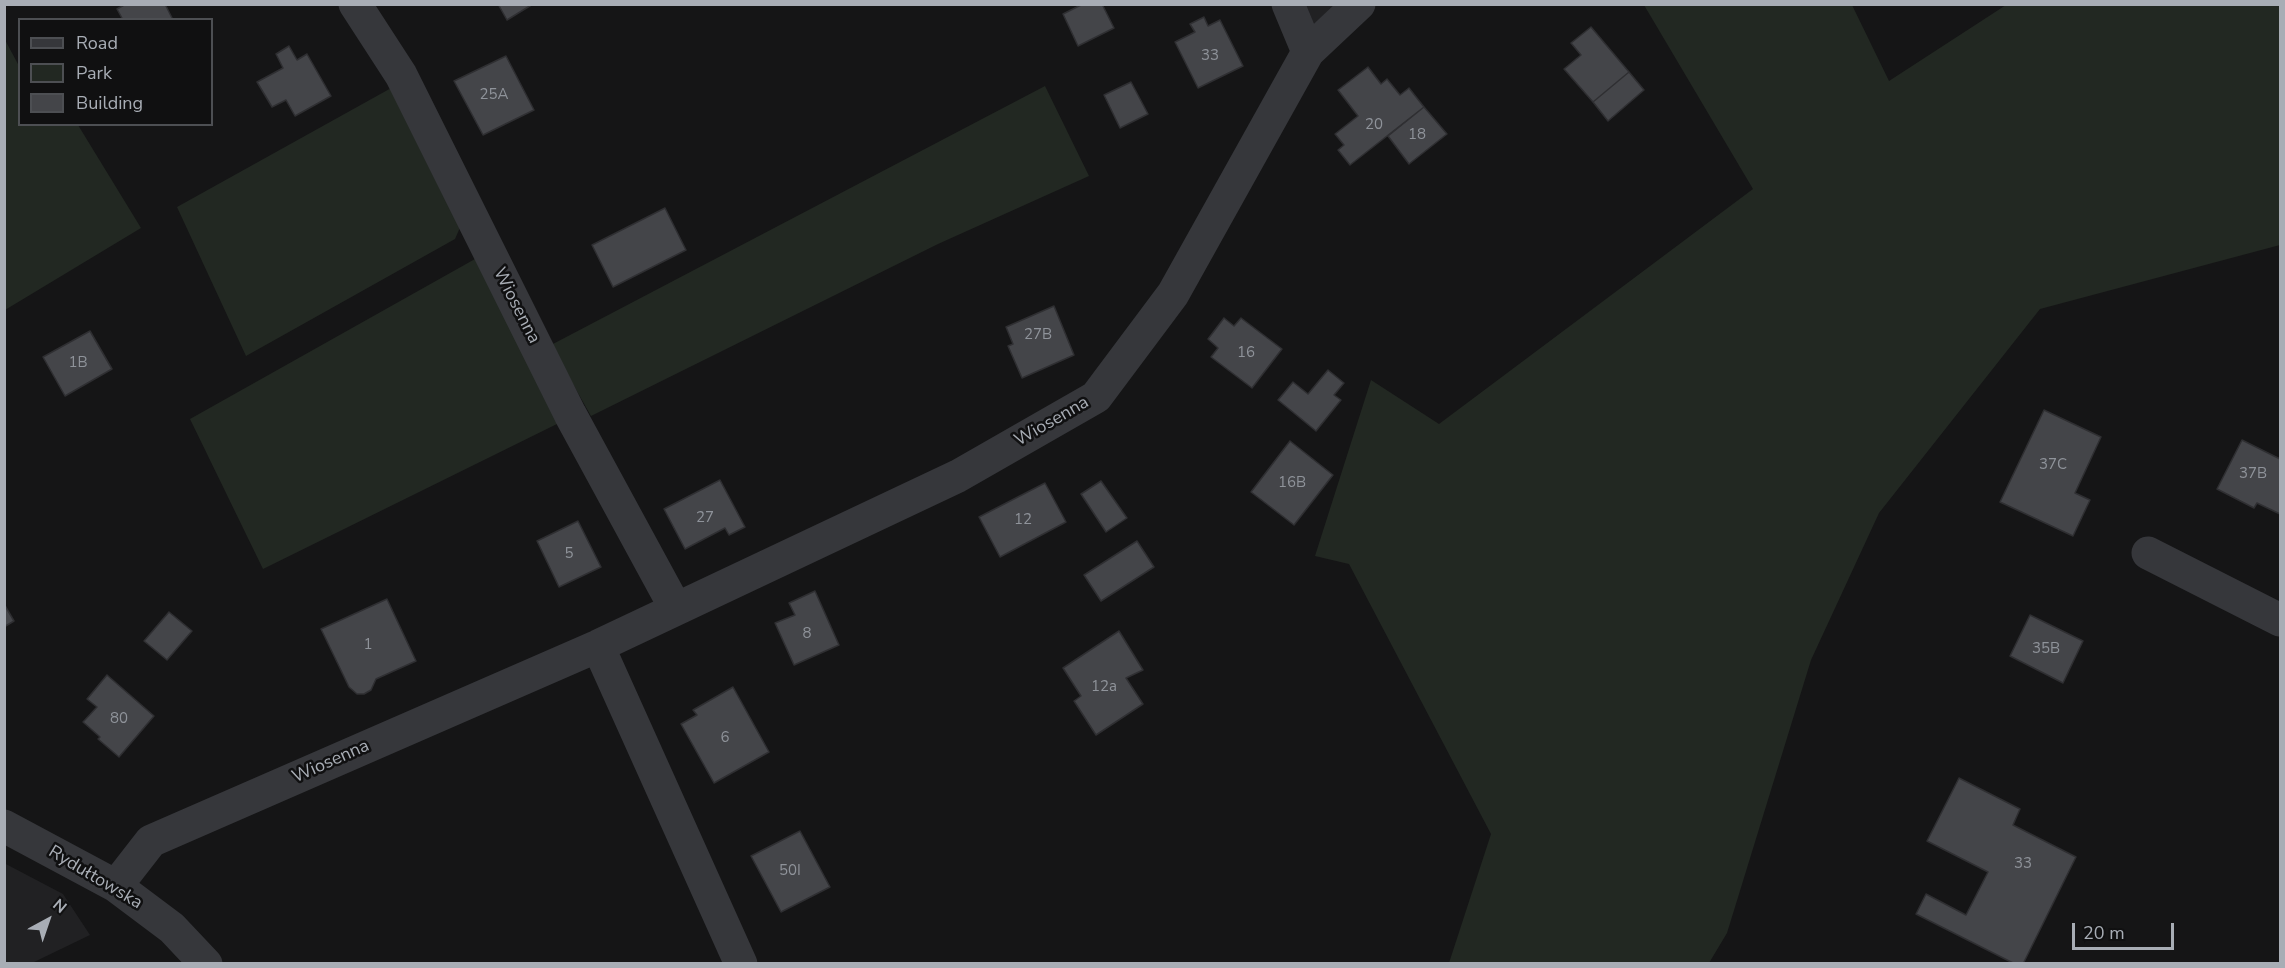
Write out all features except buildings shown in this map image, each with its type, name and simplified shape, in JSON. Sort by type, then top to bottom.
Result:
[{"type":"street","name":"Wiosenna","points":[[355,4],[401,75],[570,414],[676,609]]},
{"type":"street","points":[[1288,4],[1308,52]]},
{"type":"street","name":"Wiosenna","points":[[116,886],[150,841],[598,646],[958,476],[1096,397],[1173,294],[1308,52],[1359,4]]},
{"type":"street","points":[[2148,553],[2280,620]]},
{"type":"street","points":[[598,646],[741,963]]},
{"type":"street","name":"Rydułtowska","points":[[4,826],[116,886],[172,928],[206,963]]},
{"type":"shaded area","points":[[1306,5],[1336,5],[1314,24]]},
{"type":"shaded area","points":[[4,863],[63,894],[90,935],[32,963],[5,963]]},
{"type":"green space","points":[[1644,5],[1852,5],[1889,81],[2006,5],[2280,5],[2280,245],[2040,309],[1879,513],[1811,660],[1727,933],[1709,963],[1449,963],[1491,834],[1349,564],[1315,556],[1371,380],[1439,424],[1753,189]]},
{"type":"green space","points":[[4,38],[18,64],[18,126],[79,126],[141,228],[5,310]]},
{"type":"green space","points":[[1045,86],[1089,176],[938,244],[591,416],[551,345]]},
{"type":"green space","points":[[393,87],[462,223],[455,239],[246,356],[177,207]]},
{"type":"green space","points":[[475,259],[561,422],[263,569],[190,419]]}]
